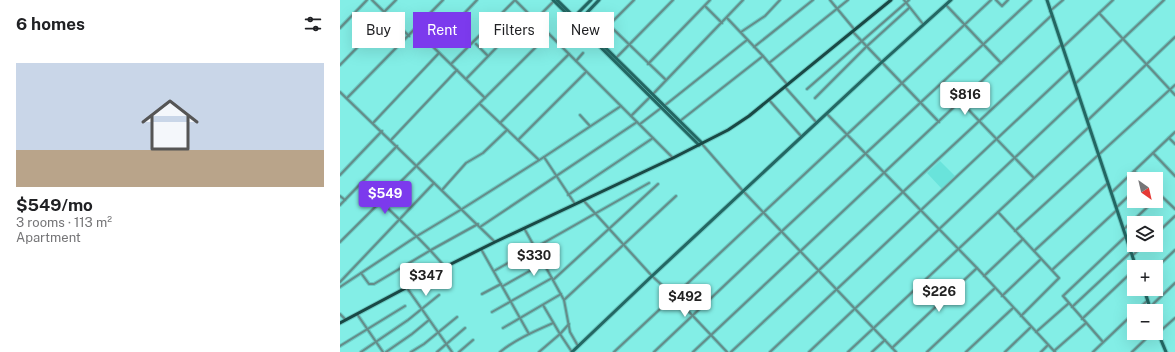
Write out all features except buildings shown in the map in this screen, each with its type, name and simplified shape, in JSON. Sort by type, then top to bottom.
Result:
[{"type":"main road","points":[[340,323],[481,249],[673,158],[728,130],[749,116],[891,0]]},
{"type":"street","points":[[340,28],[367,0]]},
{"type":"street","points":[[372,0],[384,12],[396,0]]},
{"type":"street","points":[[431,12],[443,0]]},
{"type":"street","points":[[466,12],[477,0]]},
{"type":"street","points":[[451,64],[515,0],[527,12]]},
{"type":"street","points":[[543,12],[555,0],[567,12]]},
{"type":"street","points":[[579,12],[591,0]]},
{"type":"street","points":[[587,12],[599,0]]},
{"type":"street","points":[[614,20],[634,0]]},
{"type":"street","points":[[616,58],[673,0]]},
{"type":"street","points":[[653,94],[743,0]]},
{"type":"street","points":[[741,33],[765,16],[780,0]]},
{"type":"street","points":[[754,47],[813,0]]},
{"type":"street","points":[[830,0],[866,47],[939,122]]},
{"type":"street","points":[[769,63],[848,0]]},
{"type":"street","points":[[807,89],[862,42],[905,1],[908,0]]},
{"type":"street","points":[[543,305],[572,352],[743,191],[923,24],[951,0]]},
{"type":"street","points":[[614,352],[991,0]]},
{"type":"street","points":[[996,0],[1002,6],[1008,0]]},
{"type":"street","points":[[654,352],[1031,0]]},
{"type":"street","points":[[1047,0],[1078,98],[1117,208],[1133,260]]},
{"type":"street","points":[[693,352],[961,102],[1063,0]]},
{"type":"street","points":[[731,352],[979,121],[1113,0]]},
{"type":"street","points":[[1075,85],[1164,0]]},
{"type":"street","points":[[648,64],[709,1]]},
{"type":"street","points":[[905,1],[923,24]]},
{"type":"street","points":[[946,5],[1001,63]]},
{"type":"street","points":[[704,6],[722,23]]},
{"type":"street","points":[[815,98],[866,47],[909,8]]},
{"type":"street","points":[[1099,13],[1175,95]]},
{"type":"street","points":[[727,18],[769,63],[817,123]]},
{"type":"street","points":[[614,30],[666,80]]},
{"type":"street","points":[[347,98],[413,31]]},
{"type":"street","points":[[405,33],[408,36]]},
{"type":"street","points":[[549,34],[673,158]]},
{"type":"street","points":[[1087,121],[1175,37]]},
{"type":"street","points":[[640,125],[748,40]]},
{"type":"street","points":[[476,44],[488,56]]},
{"type":"street","points":[[340,65],[357,48]]},
{"type":"street","points":[[435,48],[485,98]]},
{"type":"street","points":[[466,79],[496,48]]},
{"type":"street","points":[[340,242],[535,48]]},
{"type":"street","points":[[602,48],[650,97],[680,121],[700,144]]},
{"type":"street","points":[[606,48],[704,147],[763,213],[896,352]]},
{"type":"street","points":[[374,123],[439,53]]},
{"type":"street","points":[[576,61],[584,53]]},
{"type":"street","points":[[500,123],[569,54]]},
{"type":"street","points":[[680,121],[762,56]]},
{"type":"street","points":[[391,140],[457,70]]},
{"type":"street","points":[[770,352],[1070,70]]},
{"type":"street","points":[[518,140],[587,72]]},
{"type":"street","points":[[1015,231],[1175,85]]},
{"type":"street","points":[[340,92],[374,123],[496,242]]},
{"type":"street","points":[[631,116],[650,97]]},
{"type":"street","points":[[809,352],[940,230],[1078,98]]},
{"type":"street","points":[[768,100],[802,137]]},
{"type":"street","points":[[961,102],[1034,178]]},
{"type":"street","points":[[480,104],[539,160]]},
{"type":"street","points":[[340,287],[417,236],[462,210],[621,106]]},
{"type":"street","points":[[827,114],[977,268],[1054,352],[1086,323]]},
{"type":"street","points":[[580,115],[590,126]]},
{"type":"street","points":[[480,227],[637,122]]},
{"type":"street","points":[[848,352],[1088,127]]},
{"type":"street","points":[[442,190],[466,163],[483,153],[507,130]]},
{"type":"street","points":[[340,175],[382,132]]},
{"type":"street","points":[[1111,193],[1175,132]]},
{"type":"street","points":[[568,195],[653,138]]},
{"type":"street","points":[[1169,138],[1175,144]]},
{"type":"street","points":[[340,205],[362,184],[397,146]]},
{"type":"street","points":[[1153,153],[1175,176]]},
{"type":"street","points":[[544,157],[575,204]]},
{"type":"street","points":[[340,282],[434,183]]},
{"type":"street","points":[[494,271],[649,183]]},
{"type":"street","points":[[1034,251],[1108,183]]},
{"type":"street","points":[[362,184],[417,236],[445,267]]},
{"type":"street","points":[[492,312],[553,279],[658,184]]},
{"type":"street","points":[[340,196],[345,200]]},
{"type":"street","points":[[564,300],[676,196]]},
{"type":"street","points":[[1052,270],[1127,198]]},
{"type":"street","points":[[1163,198],[1175,209]]},
{"type":"street","points":[[583,200],[652,276],[674,296],[727,352]]},
{"type":"street","points":[[1123,230],[1146,208]]},
{"type":"street","points":[[998,212],[1059,278],[1021,316]]},
{"type":"street","points":[[1163,227],[1175,216]]},
{"type":"street","points":[[361,273],[369,284],[374,284],[478,224]]},
{"type":"street","points":[[524,228],[564,300],[570,332],[578,346]]},
{"type":"street","points":[[1103,342],[1063,296],[1125,237]]},
{"type":"street","points":[[984,276],[1023,239]]},
{"type":"street","points":[[481,249],[529,334]]},
{"type":"street","points":[[1163,261],[1175,250]]},
{"type":"street","points":[[1072,307],[1134,252]]},
{"type":"street","points":[[482,294],[558,255]]},
{"type":"street","points":[[1002,296],[1041,259]]},
{"type":"street","points":[[892,348],[977,268]]},
{"type":"street","points":[[1082,319],[1127,277]]},
{"type":"street","points":[[1155,304],[1175,284]]},
{"type":"street","points":[[407,288],[452,352]]},
{"type":"street","points":[[927,352],[995,288]]},
{"type":"street","points":[[502,328],[561,294]]},
{"type":"street","points":[[361,352],[422,309],[439,295]]},
{"type":"street","points":[[1147,296],[1149,304]]},
{"type":"street","points":[[1144,304],[1148,300]]},
{"type":"street","points":[[1036,332],[1069,303]]},
{"type":"street","points":[[340,346],[405,306]]},
{"type":"street","points":[[966,352],[1013,308]]},
{"type":"street","points":[[340,314],[346,320]]},
{"type":"street","points":[[357,314],[375,342],[384,352],[412,334],[429,320]]},
{"type":"street","points":[[411,352],[424,344],[457,317]]},
{"type":"street","points":[[1163,329],[1175,318]]},
{"type":"street","points":[[1093,352],[1127,320]]},
{"type":"street","points":[[500,352],[529,334],[553,323]]},
{"type":"street","points":[[539,352],[569,324]]},
{"type":"street","points":[[1005,352],[1031,327]]},
{"type":"street","points":[[437,352],[465,328]]},
{"type":"street","points":[[459,352],[473,340]]},
{"type":"street","points":[[872,352],[885,340]]},
{"type":"street","points":[[1132,352],[1145,340]]},
{"type":"street","points":[[1161,340],[1166,352]]},
{"type":"street","points":[[1041,352],[1048,345]]},
{"type":"shaded area","points":[[940,161],[955,176],[942,189],[927,173]]}]
